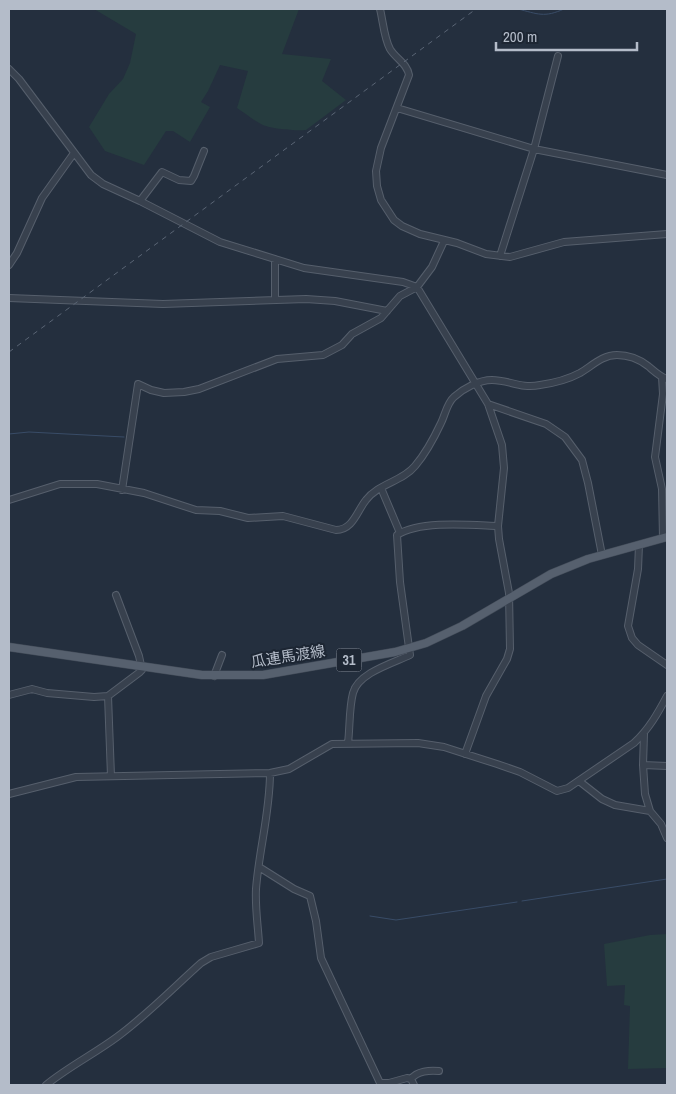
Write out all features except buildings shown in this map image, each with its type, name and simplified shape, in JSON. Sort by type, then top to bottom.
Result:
[{"type":"main road","name":"瓜連馬渡線","points":[[9,646],[214,676],[263,675],[408,648],[447,634],[551,574],[573,564],[665,538]]},
{"type":"street","points":[[380,9],[390,49],[408,70],[407,81],[381,148],[376,171],[377,186],[381,200],[394,220],[420,234],[486,254],[510,257],[564,242],[667,234]]},
{"type":"street","points":[[500,256],[547,105],[558,56]]},
{"type":"street","points":[[9,69],[19,79],[91,175],[103,184],[220,242],[304,268],[403,282],[417,287],[488,404],[502,445],[504,468],[498,526],[508,586],[510,649],[486,696],[464,754]]},
{"type":"street","points":[[397,108],[534,149],[667,175]]},
{"type":"street","points":[[140,201],[162,172],[179,180],[191,181],[204,151]]},
{"type":"street","points":[[9,265],[17,253],[42,198],[74,153]]},
{"type":"street","points":[[122,490],[138,384],[164,393],[184,392],[199,389],[277,359],[323,355],[342,346],[352,334],[381,318],[400,296],[417,287],[432,268],[444,241]]},
{"type":"street","points":[[275,259],[275,300]]},
{"type":"street","points":[[9,298],[163,304],[306,299],[335,301],[387,311]]},
{"type":"street","points":[[9,500],[60,484],[97,484],[144,493],[196,510],[220,511],[248,518],[284,516],[342,530],[348,527],[367,499],[381,488],[402,478],[417,464],[433,439],[450,401],[475,383],[492,380],[527,387],[562,381],[581,372],[600,359],[614,355],[629,356],[646,364],[665,378],[655,457],[662,489],[665,538]]},
{"type":"street","points":[[488,404],[546,424],[565,437],[582,460],[602,555]]},
{"type":"street","points":[[381,488],[400,533]]},
{"type":"street","points":[[348,743],[353,692],[358,683],[375,671],[410,655],[398,565],[398,535],[426,526],[498,526]]},
{"type":"street","points":[[639,545],[638,569],[628,626],[632,638],[638,645],[667,665]]},
{"type":"street","points":[[9,695],[32,689],[47,693],[94,697],[108,696],[140,672],[142,670],[139,656],[116,595]]},
{"type":"street","points":[[214,676],[222,655]]},
{"type":"street","points":[[108,696],[110,776]]},
{"type":"street","points":[[9,794],[76,777],[270,773],[289,769],[300,764],[332,744],[348,743],[418,744],[444,747],[520,772],[557,791],[568,788],[634,743],[644,734],[667,696]]},
{"type":"street","points":[[644,734],[642,765],[645,794],[650,811],[661,824],[667,838]]},
{"type":"street","points":[[642,765],[667,766]]},
{"type":"street","points":[[46,1085],[139,1019],[201,963],[211,957],[259,944],[256,890],[270,797],[270,773]]},
{"type":"street","points":[[579,781],[602,799],[615,804],[650,811]]},
{"type":"street","points":[[259,867],[294,889],[310,896],[316,921],[321,958],[380,1083],[390,1083],[407,1078],[413,1082],[414,1075],[422,1072],[440,1071]]},
{"type":"green space","points":[[94,9],[299,9],[282,54],[331,59],[322,81],[346,100],[306,130],[265,126],[237,108],[248,71],[220,65],[201,102],[210,107],[190,142],[173,131],[166,131],[144,165],[105,151],[89,127],[109,94],[123,79],[130,63],[136,34]]},
{"type":"green space","points":[[667,934],[667,1068],[628,1069],[630,1006],[624,1005],[625,985],[607,986],[604,944],[650,935]]},
{"type":"waterway","points":[[518,9],[536,14],[551,14],[564,9]]},
{"type":"waterway","points":[[9,434],[29,432],[124,437]]},
{"type":"waterway","points":[[522,901],[667,879]]},
{"type":"waterway","points":[[370,916],[396,920],[517,902]]},
{"type":"railway","points":[[9,352],[476,9]]}]
